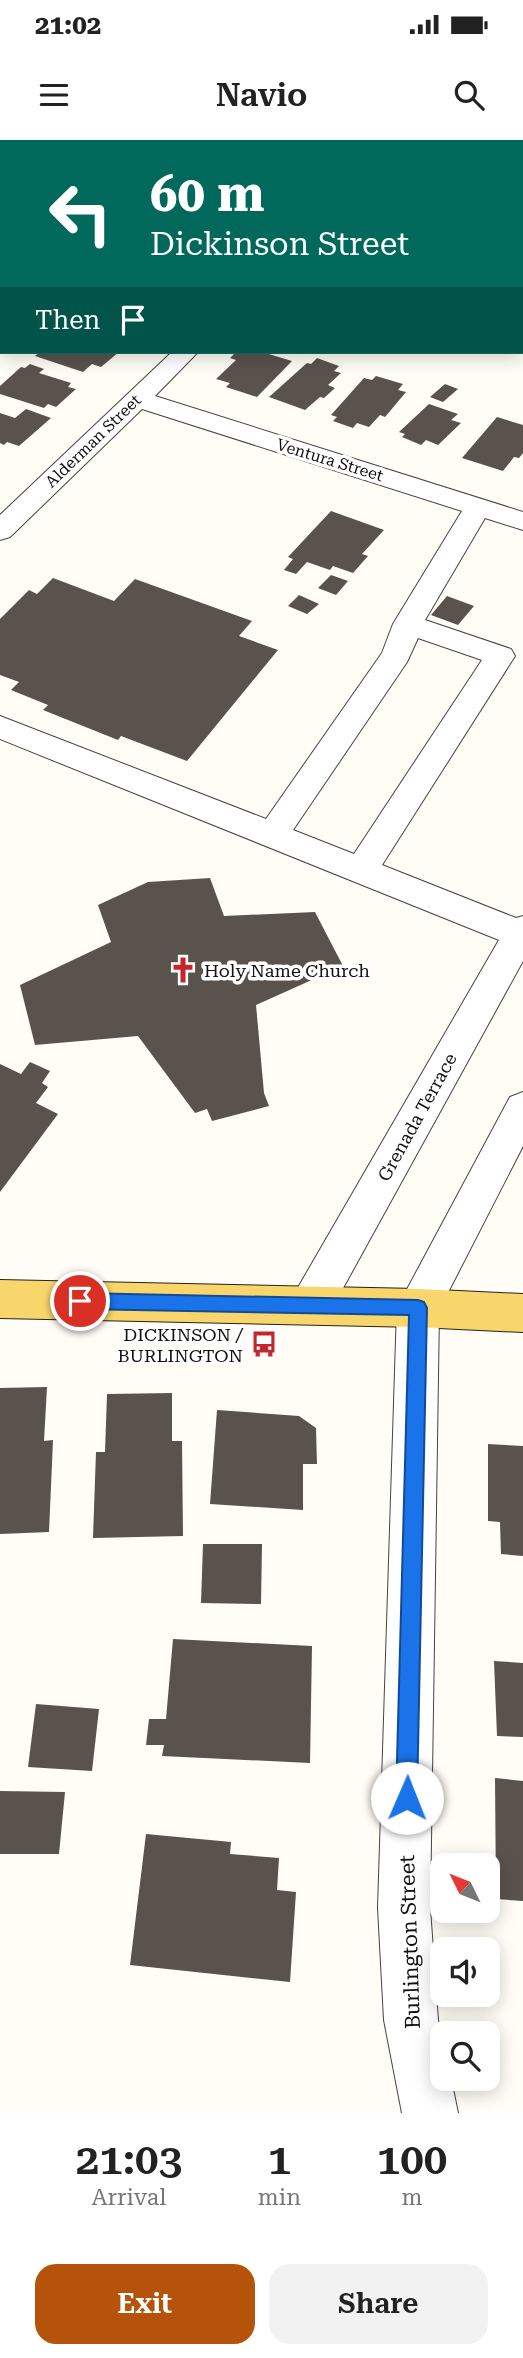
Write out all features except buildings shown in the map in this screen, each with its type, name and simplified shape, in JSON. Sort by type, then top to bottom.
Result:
[{"type":"main road","points":[[0,1299],[311,1305],[523,1313]]},
{"type":"street","name":"Alderman Street","points":[[0,531],[184,354]]},
{"type":"street","name":"Ventura Street","points":[[137,399],[523,521]]},
{"type":"street","points":[[272,836],[396,655],[408,624],[478,507]]},
{"type":"street","points":[[361,871],[511,659],[408,624]]},
{"type":"street","points":[[0,727],[361,871],[522,931]]},
{"type":"street","name":"Grenada Terrace","points":[[311,1305],[522,931]]},
{"type":"street","points":[[418,1308],[523,1108]]},
{"type":"street","name":"Burlington Street","points":[[418,1308],[404,1908],[411,2020],[430,2113]]},
{"type":"place","name":"Holy Name Church","points":[[183,970]]},
{"type":"place","name":"DICKINSON / BURLINGTON","points":[[264,1344]]},
{"type":"route","points":[[80,1301],[418,1308],[407,1798]]}]
